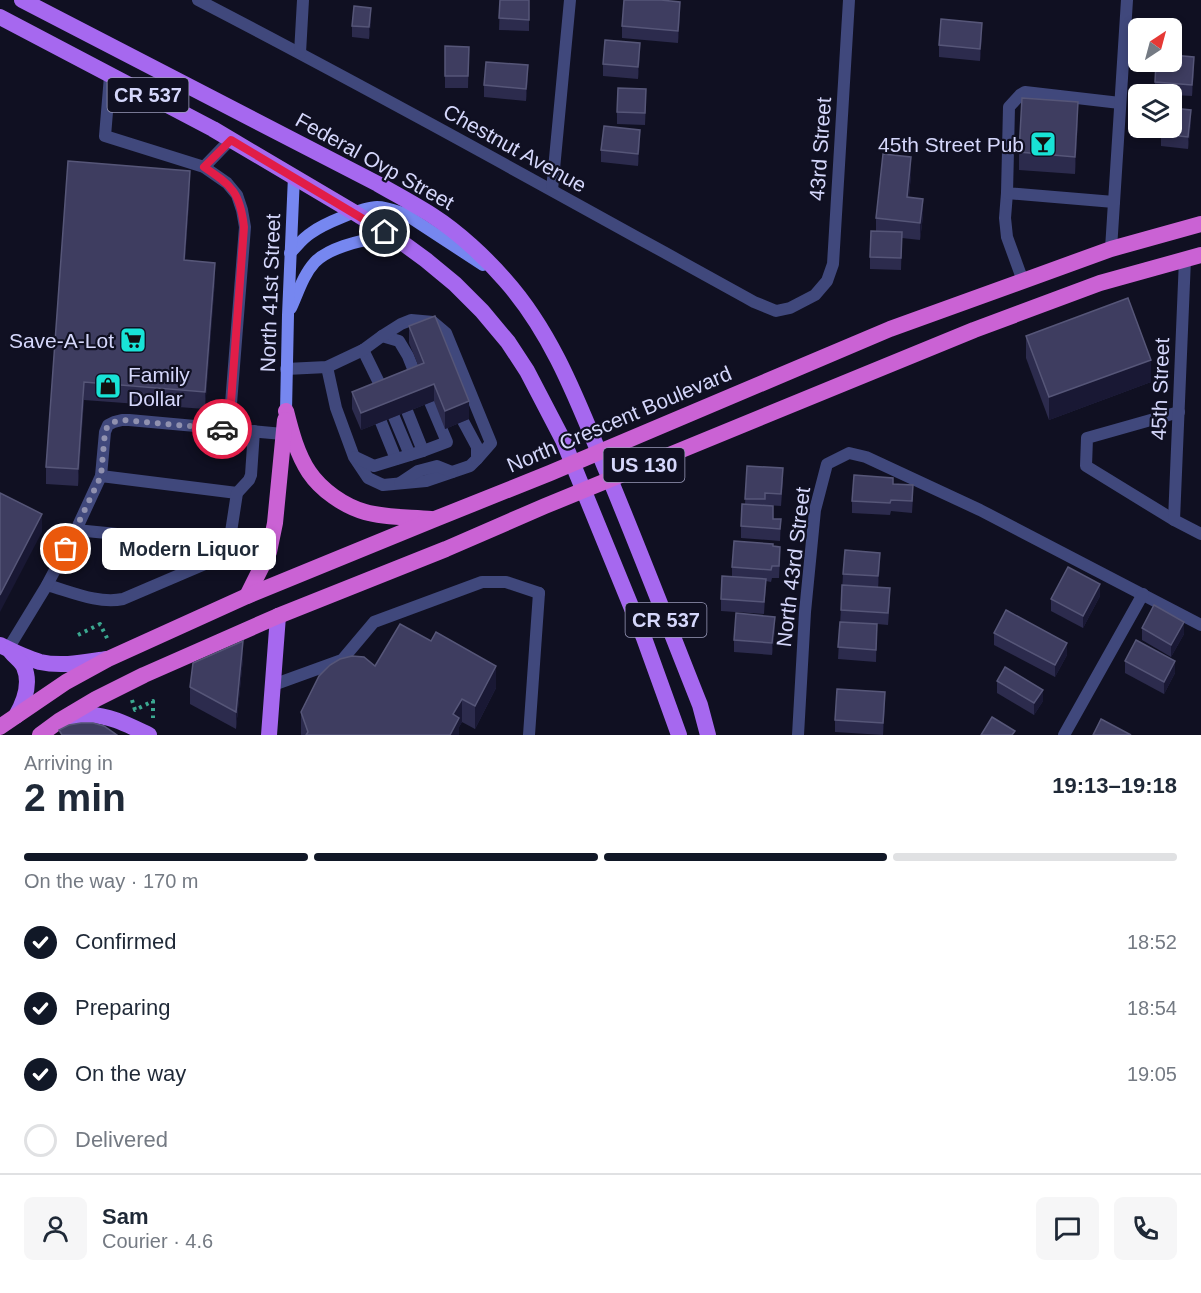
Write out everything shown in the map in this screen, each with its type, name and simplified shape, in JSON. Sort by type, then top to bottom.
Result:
[{"type":"highway","name":"North Crescent Boulevard","points":[[16,716],[66,682],[108,659],[248,596],[550,473],[879,333],[1111,249],[1201,224]]},
{"type":"highway","name":"US 130","points":[[40,735],[96,699],[144,675],[278,616],[446,549],[544,506],[974,330],[1100,283],[1193,257]]},
{"type":"highway","points":[[286,411],[293,436],[309,472],[320,486],[337,499],[367,513],[435,519]]},
{"type":"highway","points":[[248,596],[269,552],[275,524],[286,411]]},
{"type":"highway","name":"US 130","points":[[0,727],[16,716]]},
{"type":"main road","name":"Federal Ovp Street","points":[[22,0],[408,201],[454,231],[504,278],[528,307],[552,347],[590,429],[699,705],[708,735]]},
{"type":"main road","name":"CR 537","points":[[0,17],[231,140],[355,213],[426,260],[482,310],[508,342],[527,371],[563,440],[644,638],[679,735]]},
{"type":"main road","name":"North 41st Street","points":[[286,411],[294,176]]},
{"type":"main road","points":[[290,253],[312,232],[327,224],[367,208],[378,207],[405,214],[504,278]]},
{"type":"main road","points":[[288,315],[303,280],[317,260],[331,251],[362,241],[377,239],[400,241]]},
{"type":"main road","points":[[269,735],[278,616]]},
{"type":"main road","points":[[4,647],[39,662],[53,664],[108,659]]},
{"type":"main road","points":[[4,647],[24,666],[26,676],[26,692],[23,704],[16,716]]},
{"type":"main road","points":[[59,721],[87,714],[105,716],[148,735]]},
{"type":"street","name":"Chestnut Avenue","points":[[198,0],[300,53],[754,302],[776,311],[790,308],[815,295]]},
{"type":"street","points":[[300,53],[303,0]]},
{"type":"street","points":[[552,190],[570,0]]},
{"type":"street","name":"43rd Street","points":[[815,295],[826,281],[832,264],[849,0]]},
{"type":"street","points":[[1111,249],[1127,0]]},
{"type":"street","points":[[110,76],[105,136],[204,167],[227,183],[237,195],[244,227],[229,429]]},
{"type":"street","points":[[1023,281],[1007,237],[1005,218],[1009,107],[1025,92],[1120,103]]},
{"type":"street","points":[[204,167],[231,140]]},
{"type":"street","points":[[1007,193],[1114,202]]},
{"type":"street","name":"45th Street","points":[[1174,520],[1179,412],[1193,257]]},
{"type":"street","points":[[286,369],[327,367],[363,350],[406,322],[433,322],[446,333],[491,443],[470,466],[426,482],[382,485],[368,477],[354,457],[336,408],[327,367]]},
{"type":"street","points":[[406,322],[424,337]]},
{"type":"street","points":[[382,336],[399,341],[419,382]]},
{"type":"street","points":[[363,350],[378,379],[391,393]]},
{"type":"street","points":[[373,400],[378,379]]},
{"type":"street","points":[[354,457],[374,466],[447,441],[430,402]]},
{"type":"street","points":[[407,411],[423,451]]},
{"type":"street","points":[[1179,412],[1087,438],[1086,466],[1201,534]]},
{"type":"street","points":[[394,417],[410,455]]},
{"type":"street","points":[[4,647],[47,585],[76,530],[101,476],[105,432],[108,425],[129,420],[283,434]]},
{"type":"street","points":[[464,421],[477,447],[477,459]]},
{"type":"street","points":[[381,422],[396,459]]},
{"type":"street","points":[[47,585],[112,601],[123,599],[219,558],[230,545],[237,493],[251,475],[254,431]]},
{"type":"street","name":"North 43rd Street","points":[[798,735],[805,612],[815,510],[827,464],[849,453],[866,457],[980,510],[1201,625]]},
{"type":"street","points":[[101,476],[237,493]]},
{"type":"street","points":[[76,530],[230,545]]},
{"type":"street","points":[[273,685],[342,660],[374,622],[482,582],[506,582],[539,593],[529,735]]},
{"type":"street","points":[[1064,735],[1143,594]]},
{"type":"path","points":[[78,635],[100,624],[104,631]]},
{"type":"path","points":[[135,710],[153,701],[154,719]]},
{"type":"building","points":[[500,0],[529,0],[529,20],[499,18]]},
{"type":"building","points":[[624,0],[680,2],[678,31],[622,26]]},
{"type":"building","points":[[354,6],[371,8],[369,27],[352,26]]},
{"type":"building","points":[[941,19],[982,23],[980,49],[939,45]]},
{"type":"building","points":[[605,40],[640,43],[638,67],[603,64]]},
{"type":"building","points":[[445,46],[469,47],[468,76],[445,76]]},
{"type":"building","points":[[1182,56],[1194,57],[1192,85],[1155,82],[1156,72],[1182,72]]},
{"type":"building","points":[[486,62],[528,65],[526,89],[484,85]]},
{"type":"building","points":[[618,88],[646,89],[645,113],[617,112]]},
{"type":"building","points":[[1022,98],[1078,102],[1075,157],[1019,152]]},
{"type":"building","points":[[1182,109],[1191,110],[1188,137],[1182,136]]},
{"type":"building","points":[[604,126],[640,130],[638,154],[601,150]]},
{"type":"building","points":[[883,154],[911,157],[907,197],[923,199],[920,223],[876,218]]},
{"type":"building","name":"Save-A-Lot","points":[[68,161],[190,171],[184,260],[215,263],[205,392],[84,382],[78,469],[46,467]]},
{"type":"building","points":[[871,231],[902,232],[901,258],[870,257]]},
{"type":"building","points":[[1128,298],[1151,360],[1049,397],[1026,336]]},
{"type":"building","points":[[435,316],[469,401],[445,411],[434,384],[361,413],[352,392],[424,363],[409,326]]},
{"type":"building","points":[[747,466],[783,468],[781,494],[765,493],[765,499],[745,499]]},
{"type":"building","points":[[854,475],[893,478],[893,484],[913,485],[912,501],[891,500],[890,503],[852,501]]},
{"type":"building","points":[[0,493],[42,514],[0,595]]},
{"type":"building","points":[[742,504],[773,506],[773,519],[781,519],[780,529],[741,526]]},
{"type":"building","points":[[734,541],[773,544],[773,546],[780,547],[779,566],[772,566],[771,570],[732,567]]},
{"type":"building","points":[[845,550],[880,553],[878,576],[843,574]]},
{"type":"building","points":[[1068,567],[1100,584],[1083,616],[1051,599]]},
{"type":"building","points":[[722,576],[766,579],[764,602],[721,599]]},
{"type":"building","points":[[842,585],[890,588],[888,613],[841,610]]},
{"type":"building","points":[[1154,605],[1184,622],[1171,645],[1142,628]]},
{"type":"building","points":[[1006,610],[1067,643],[1055,665],[994,633]]},
{"type":"building","points":[[736,613],[775,617],[772,643],[734,640]]},
{"type":"building","points":[[840,622],[877,624],[876,650],[838,647]]},
{"type":"building","points":[[400,624],[431,641],[436,632],[496,666],[475,706],[462,699],[453,714],[459,718],[450,735],[306,735],[308,732],[301,712],[319,676],[330,665],[352,656],[364,657],[375,666]]},
{"type":"building","points":[[1136,640],[1175,661],[1164,682],[1125,661]]},
{"type":"building","points":[[243,641],[236,712],[190,687],[193,663]]},
{"type":"building","points":[[1005,667],[1043,690],[1034,703],[997,681]]},
{"type":"building","points":[[837,689],[885,692],[883,723],[835,720]]},
{"type":"building","points":[[992,717],[1015,731],[1012,735],[981,735]]},
{"type":"building","points":[[1101,719],[1131,735],[1093,735]]},
{"type":"building","points":[[81,723],[104,726],[117,735],[62,735],[59,730]]},
{"type":"way so far","points":[[66,549],[101,476],[103,440],[108,425],[122,420],[222,429]]},
{"type":"place","name":"45th Street Pub","points":[[1043,144]]},
{"type":"place","name":"Save-A-Lot","points":[[133,340]]},
{"type":"place","name":"Family Dollar","points":[[108,386]]},
{"type":"place","name":"Modern Liquor","points":[[66,549]]},
{"type":"route","points":[[222,429],[229,429],[244,227],[237,195],[227,183],[204,167],[231,140],[385,232]]}]
